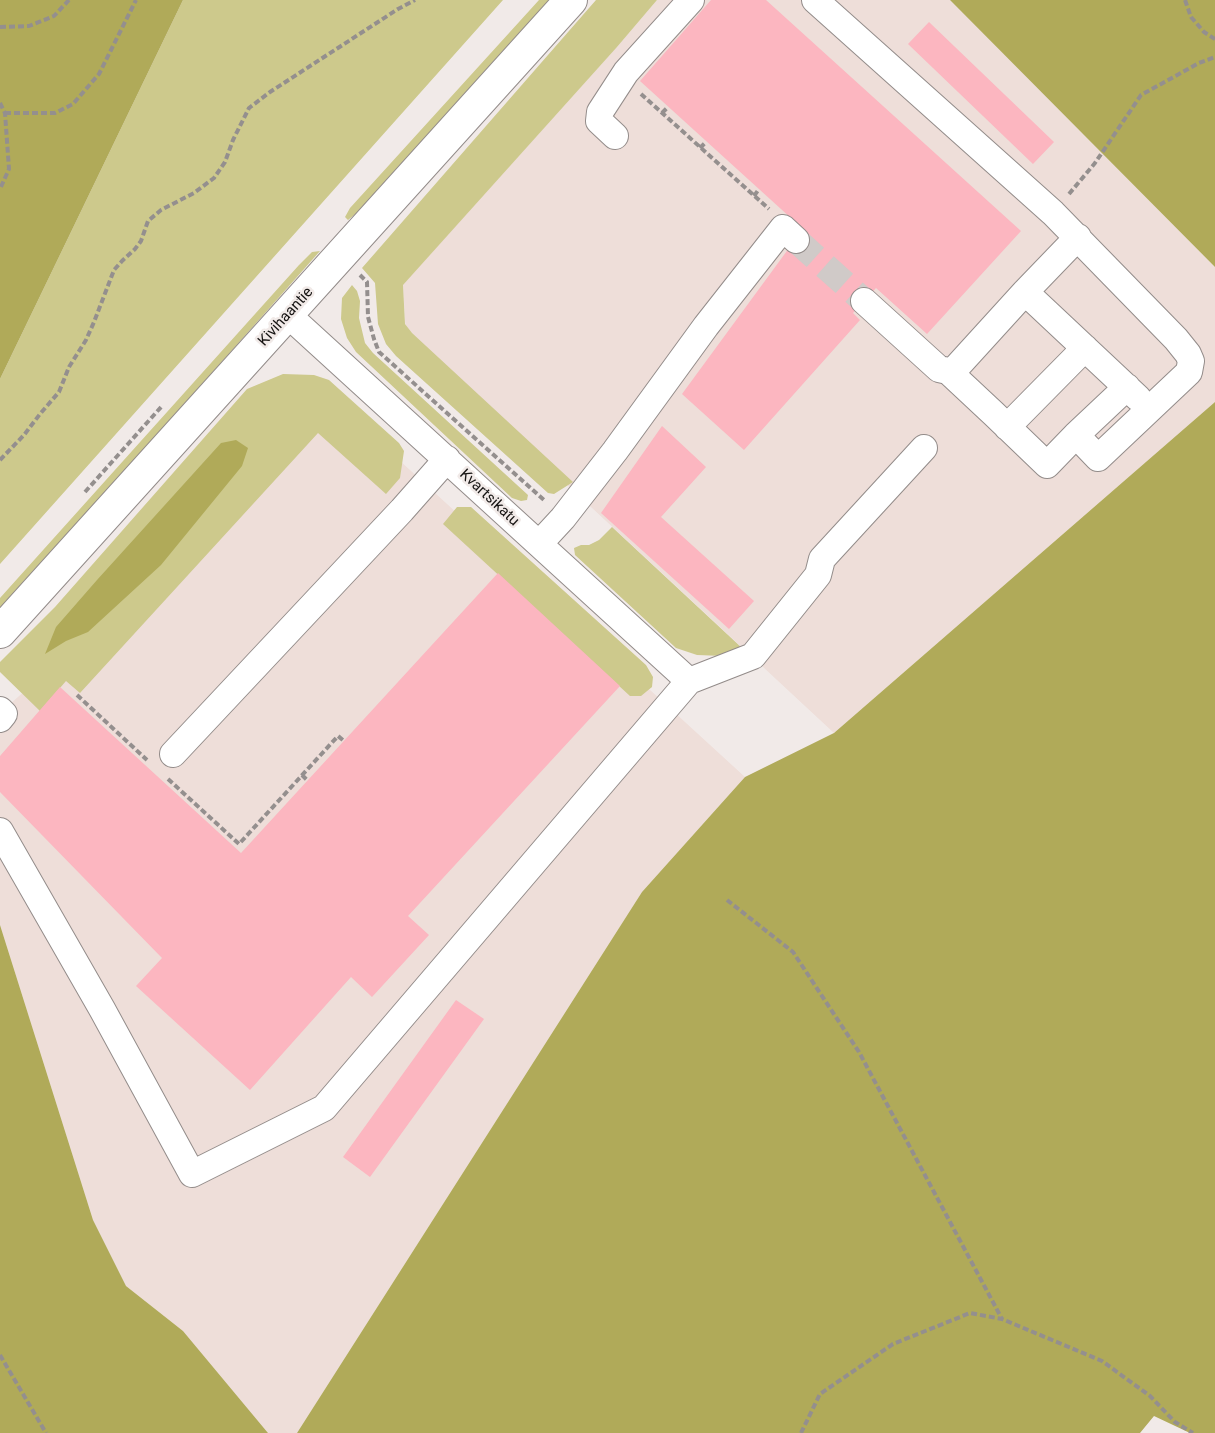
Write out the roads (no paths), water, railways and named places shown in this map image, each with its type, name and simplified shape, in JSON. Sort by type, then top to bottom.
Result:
[{"type":"main road","name":"Kivihaantie","points":[[0,632],[571,0]]},
{"type":"street","points":[[615,136],[599,121],[600,112],[626,72],[691,0]]},
{"type":"street","points":[[815,0],[1053,213],[1188,354],[1191,361],[1189,372],[1098,458],[1076,435]]},
{"type":"street","points":[[539,544],[563,518],[657,395],[706,326],[783,228],[796,240]]},
{"type":"street","points":[[864,301],[939,369],[954,370],[1078,237]]},
{"type":"street","points":[[1026,292],[1149,409]]},
{"type":"street","name":"Kvartsikatu","points":[[288,315],[689,681]]},
{"type":"street","points":[[1007,427],[1085,348]]},
{"type":"street","points":[[948,371],[1047,465],[1126,387]]},
{"type":"street","points":[[0,831],[102,1009],[192,1174],[324,1108],[689,681],[753,656],[819,575],[822,558],[924,448]]},
{"type":"street","points":[[169,765],[447,459]]},
{"type":"street","points":[[0,710],[4,714],[0,719]]},
{"type":"tunnel","points":[[796,240],[864,301]]}]
